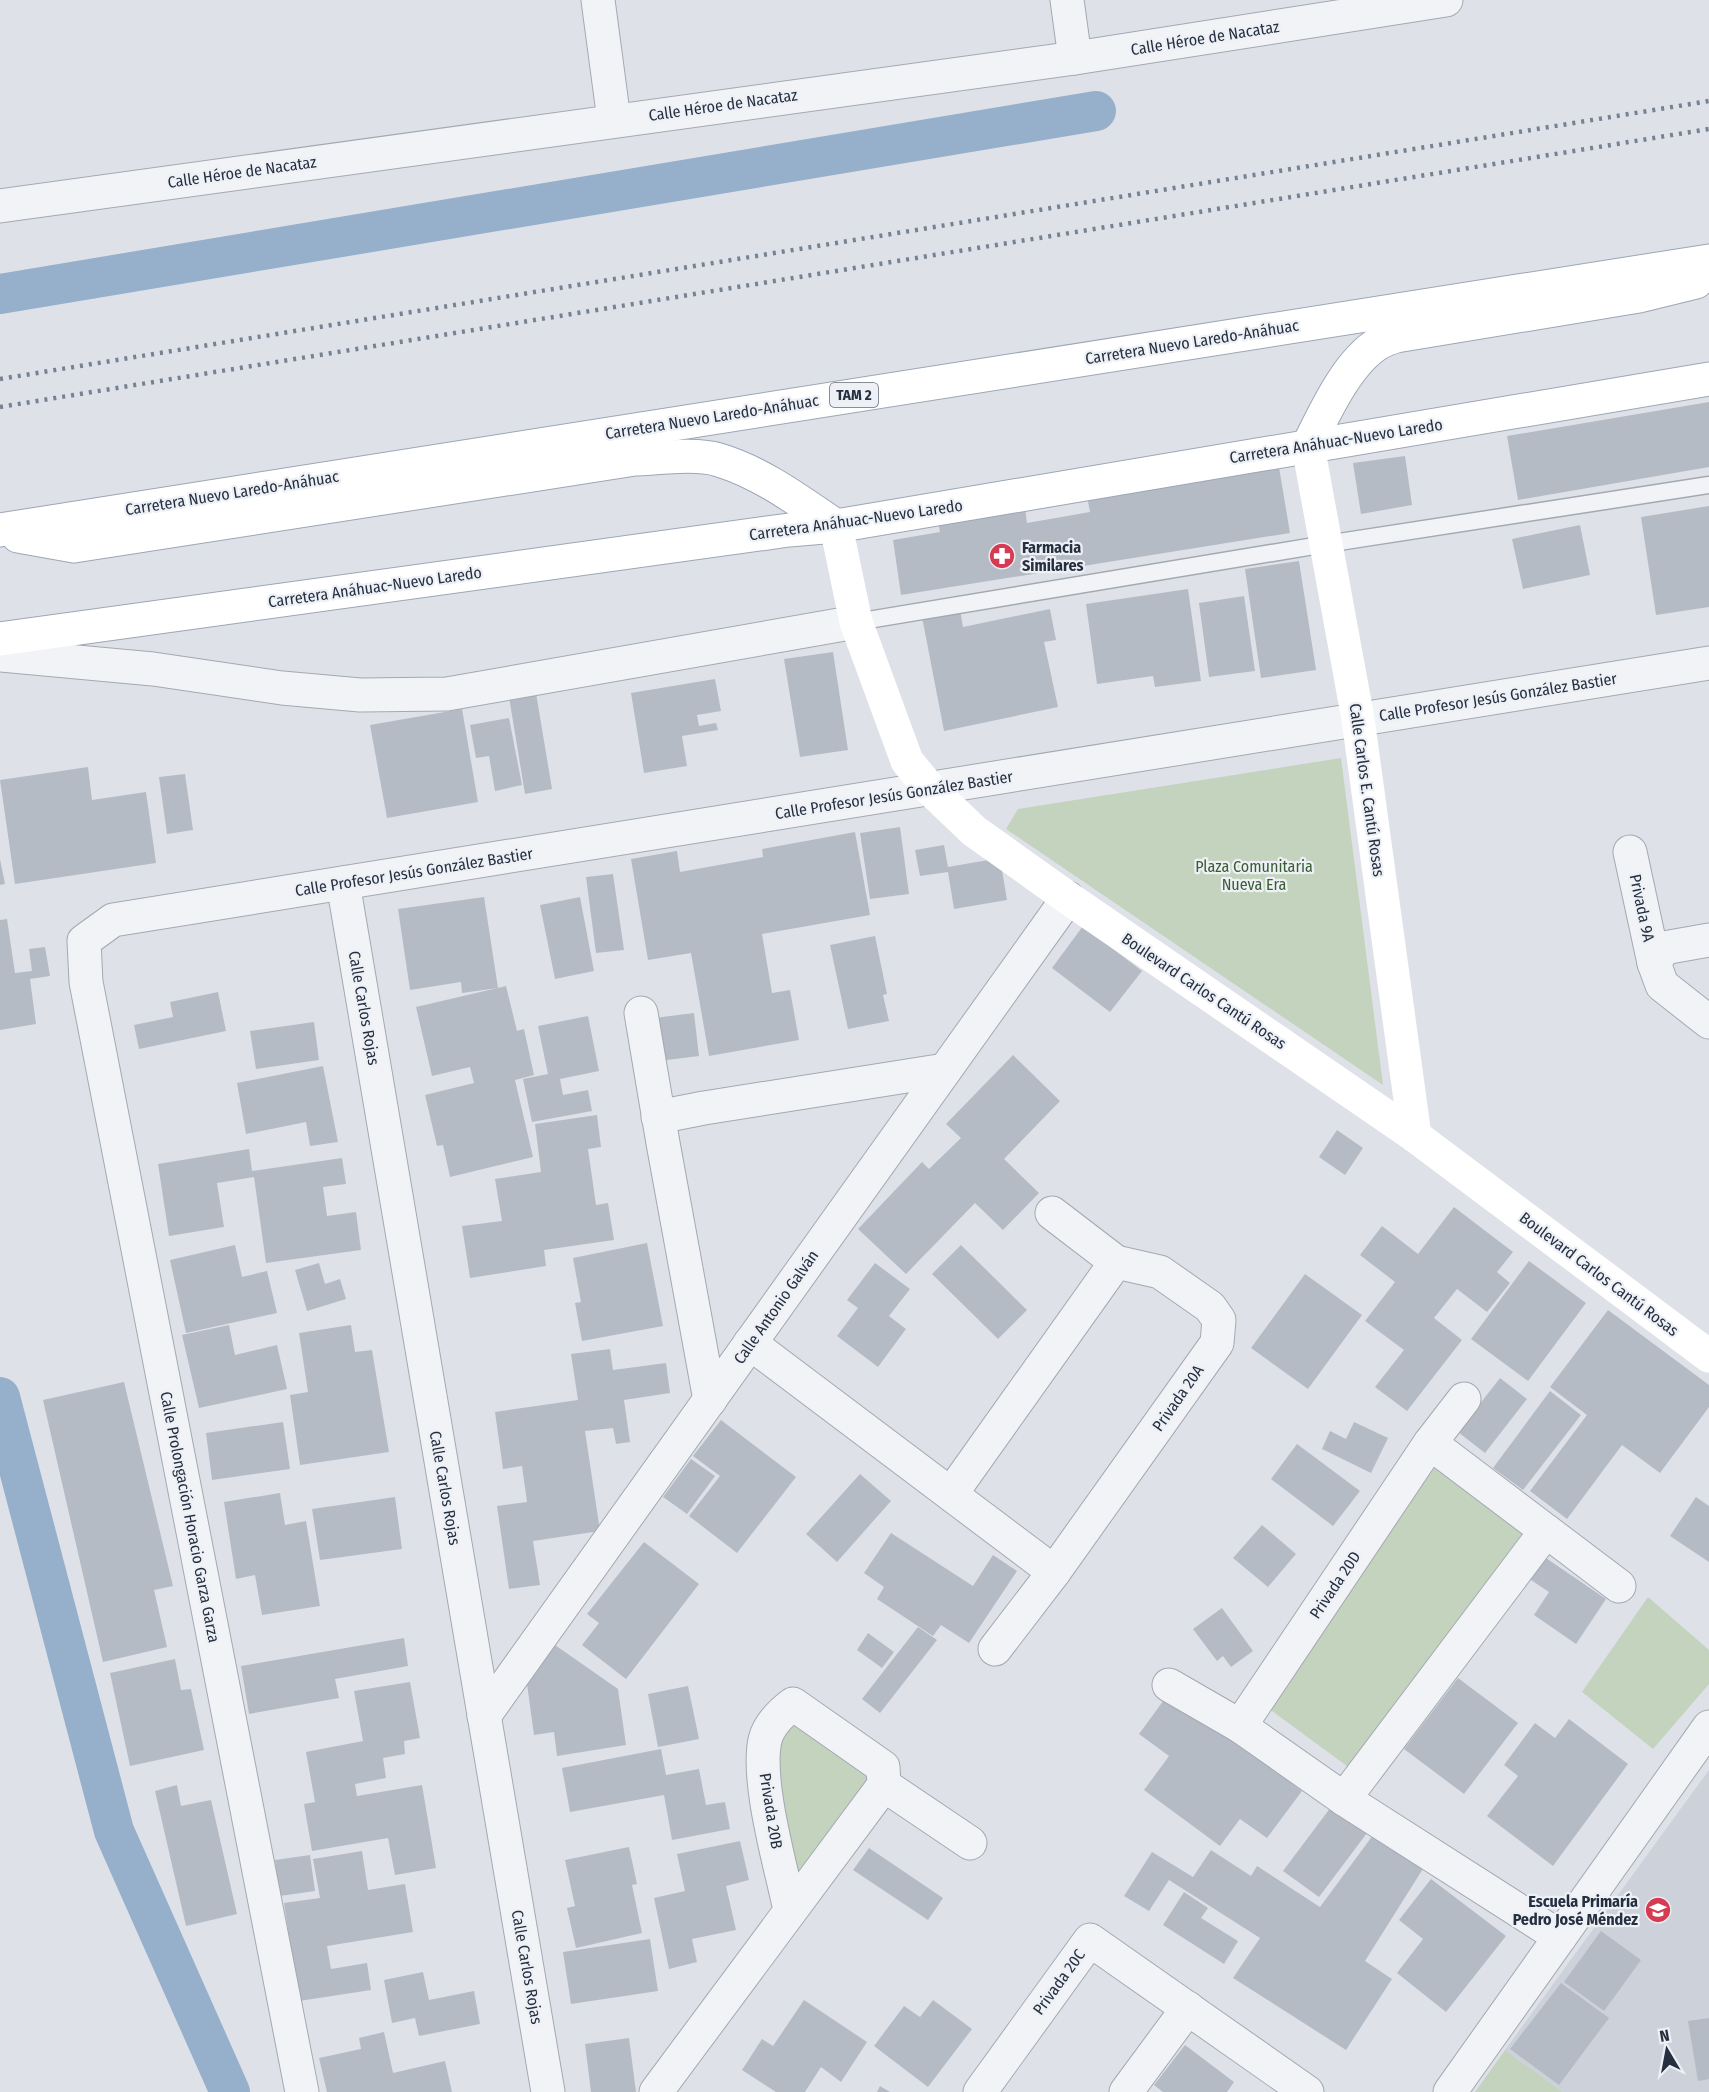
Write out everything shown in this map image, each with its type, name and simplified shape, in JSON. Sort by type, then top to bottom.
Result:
[{"type":"main road","name":"Carretera Nuevo Laredo-Anáhuac","points":[[0,531],[1709,261]]},
{"type":"main road","points":[[1308,446],[1330,399],[1362,357],[1378,344],[1396,336],[1639,297],[1709,279]]},
{"type":"main road","name":"Carretera Anáhuac-Nuevo Laredo","points":[[0,639],[777,532],[836,526],[1709,380]]},
{"type":"main road","name":"Calle Carlos E. Cantú Rosas","points":[[1308,446],[1358,719],[1415,1136]]},
{"type":"main road","points":[[0,531],[74,546],[635,459],[680,456],[717,459],[766,480],[836,526]]},
{"type":"main road","name":"Boulevard Carlos Cantú Rosas","points":[[836,526],[856,622],[907,761],[930,789],[974,831],[1415,1136],[1709,1356]]},
{"type":"street","points":[[598,0],[614,120]]},
{"type":"street","points":[[1067,0],[1075,58]]},
{"type":"street","name":"Calle Héroe de Nacataz","points":[[0,206],[1075,58],[1446,0]]},
{"type":"street","points":[[0,655],[153,669],[282,688],[360,695],[447,694],[856,622]]},
{"type":"street","name":"Calle Profesor Jesús González Bastier","points":[[84,941],[113,920],[1709,663]]},
{"type":"street","name":"Privada 9A","points":[[1630,852],[1654,963],[1662,985],[1709,1022]]},
{"type":"street","name":"Calle Carlos Rojas","points":[[343,883],[548,2092]]},
{"type":"street","name":"Calle Antonio Galván","points":[[484,1716],[1068,898]]},
{"type":"street","name":"Privada 9A","points":[[1654,963],[1664,948],[1709,940]]},
{"type":"street","name":"Calle Prolongación Horacio Garza Garza","points":[[84,941],[86,982],[302,2092]]},
{"type":"street","points":[[641,1013],[710,1400]]},
{"type":"street","points":[[658,1117],[945,1070]]},
{"type":"street","name":"Privada 20A","points":[[995,1649],[1054,1572],[1217,1343],[1219,1320],[1210,1307],[1160,1272],[1116,1262],[1052,1213]]},
{"type":"street","points":[[951,1494],[1116,1262]]},
{"type":"street","points":[[750,1343],[1054,1572]]},
{"type":"street","name":"Privada 20D","points":[[1240,1726],[1430,1443],[1464,1399]]},
{"type":"street","points":[[1430,1443],[1619,1586]]},
{"type":"street","points":[[1344,1799],[1546,1531]]},
{"type":"street","points":[[1169,1685],[1240,1726],[1344,1799],[1560,1936]]},
{"type":"street","name":"Privada 20B","points":[[790,1910],[768,1804],[764,1769],[765,1739],[777,1716],[793,1704],[883,1767],[884,1785]]},
{"type":"street","points":[[1450,2092],[1709,1727]]},
{"type":"street","points":[[656,2092],[884,1785],[970,1843]]},
{"type":"street","name":"Privada 20C","points":[[980,2092],[1090,1940],[1307,2092]]},
{"type":"street","points":[[1126,2092],[1188,2008]]},
{"type":"lane","points":[[856,622],[1326,544],[1709,485]]},
{"type":"shaded area","name":"Escuela Primaría Pedro José Méndez","points":[[1709,1770],[1709,2092],[1563,2092],[1505,2050]]},
{"type":"green space","name":"Plaza Comunitaria Nueva Era","points":[[1341,758],[1383,1085],[1006,829],[1018,809]]},
{"type":"green space","points":[[1428,1461],[1550,1553],[1374,1786],[1268,1708]]},
{"type":"green space","points":[[1648,1597],[1709,1650],[1709,1684],[1653,1749],[1582,1692]]},
{"type":"green space","points":[[777,1716],[883,1767],[790,1910],[768,1804]]},
{"type":"green space","points":[[1505,2050],[1563,2092],[1475,2092]]},
{"type":"building","points":[[1709,402],[1709,467],[1518,500],[1507,436]]},
{"type":"building","points":[[1405,456],[1412,505],[1361,514],[1353,463]]},
{"type":"building","points":[[1279,467],[1290,533],[901,595],[893,540],[940,532],[938,521],[1025,507],[1027,523],[1090,512],[1087,497]]},
{"type":"building","points":[[1709,506],[1709,607],[1656,615],[1641,517]]},
{"type":"building","points":[[1580,525],[1590,575],[1523,589],[1512,539]]},
{"type":"building","points":[[1299,561],[1316,670],[1261,678],[1245,569]]},
{"type":"building","points":[[1188,589],[1201,681],[1155,687],[1153,676],[1097,684],[1086,604]]},
{"type":"building","points":[[1244,596],[1255,671],[1209,677],[1199,603]]},
{"type":"building","points":[[1050,609],[1056,640],[1044,642],[1058,707],[944,731],[922,617],[960,610],[963,627]]},
{"type":"building","points":[[833,652],[848,750],[800,757],[784,659]]},
{"type":"building","points":[[715,679],[721,711],[697,715],[699,726],[716,723],[718,730],[682,736],[687,766],[644,773],[631,693]]},
{"type":"building","points":[[536,693],[552,789],[525,794],[509,697]]},
{"type":"building","points":[[462,709],[478,802],[387,818],[370,725]]},
{"type":"building","points":[[509,718],[522,785],[495,791],[489,756],[476,758],[470,725]]},
{"type":"building","points":[[88,767],[92,800],[146,792],[156,863],[15,884],[0,780]]},
{"type":"building","points":[[185,774],[193,830],[167,834],[159,777]]},
{"type":"building","points":[[900,827],[909,894],[870,899],[860,833]]},
{"type":"building","points":[[855,832],[870,915],[762,934],[772,993],[790,990],[799,1040],[709,1056],[691,953],[648,960],[631,859],[677,851],[680,872],[763,857],[762,849]]},
{"type":"building","points":[[944,845],[948,867],[1000,858],[1007,900],[954,909],[948,872],[920,876],[915,850]]},
{"type":"building","points":[[0,859],[5,884],[0,885]]},
{"type":"building","points":[[613,874],[624,950],[596,953],[586,877]]},
{"type":"building","points":[[484,897],[498,988],[462,993],[461,982],[410,990],[398,909]]},
{"type":"building","points":[[580,897],[594,971],[555,979],[540,905]]},
{"type":"building","points":[[7,919],[15,973],[32,971],[29,949],[45,947],[50,976],[30,979],[36,1024],[0,1030],[0,920]]},
{"type":"building","points":[[1083,926],[1142,971],[1110,1012],[1052,968]]},
{"type":"building","points":[[875,936],[887,994],[883,995],[889,1021],[848,1029],[830,945]]},
{"type":"building","points":[[506,986],[517,1031],[524,1029],[534,1075],[515,1080],[533,1157],[450,1177],[443,1145],[437,1146],[425,1095],[474,1083],[470,1067],[432,1076],[416,1007]]},
{"type":"building","points":[[218,992],[226,1031],[139,1049],[134,1025],[173,1017],[170,1002]]},
{"type":"building","points":[[694,1013],[699,1056],[659,1061],[654,1018]]},
{"type":"building","points":[[588,1016],[599,1071],[560,1079],[563,1095],[588,1090],[592,1111],[532,1122],[523,1079],[548,1074],[538,1026]]},
{"type":"building","points":[[314,1022],[319,1060],[256,1069],[250,1031]]},
{"type":"building","points":[[1013,1055],[1060,1101],[1004,1159],[1039,1193],[1003,1230],[975,1203],[906,1274],[858,1229],[922,1162],[929,1169],[961,1138],[946,1124]]},
{"type":"building","points":[[323,1066],[338,1142],[310,1146],[306,1122],[246,1134],[237,1083]]},
{"type":"building","points":[[597,1115],[601,1147],[588,1149],[596,1205],[608,1203],[614,1240],[544,1250],[546,1266],[470,1278],[462,1226],[502,1221],[495,1179],[541,1172],[535,1124]]},
{"type":"building","points":[[1337,1130],[1363,1148],[1345,1175],[1319,1157]]},
{"type":"building","points":[[249,1149],[252,1171],[342,1158],[346,1184],[323,1187],[327,1216],[356,1212],[361,1250],[266,1263],[254,1177],[217,1183],[224,1227],[169,1236],[158,1164]]},
{"type":"building","points":[[1454,1207],[1513,1252],[1497,1272],[1510,1283],[1487,1312],[1457,1289],[1434,1318],[1462,1340],[1407,1411],[1375,1387],[1404,1350],[1365,1321],[1395,1282],[1360,1255],[1382,1226],[1418,1254]]},
{"type":"building","points":[[647,1243],[663,1326],[582,1341],[575,1303],[581,1302],[573,1258]]},
{"type":"building","points":[[235,1245],[242,1277],[267,1271],[277,1313],[186,1333],[170,1260]]},
{"type":"building","points":[[961,1245],[1027,1310],[998,1339],[932,1274]]},
{"type":"building","points":[[1529,1261],[1586,1303],[1528,1381],[1471,1339]]},
{"type":"building","points":[[319,1263],[325,1284],[340,1279],[346,1299],[307,1311],[295,1270]]},
{"type":"building","points":[[875,1263],[910,1289],[889,1316],[906,1329],[878,1367],[837,1336],[858,1308],[847,1300]]},
{"type":"building","points":[[1305,1274],[1362,1315],[1308,1389],[1251,1348]]},
{"type":"building","points":[[1608,1310],[1709,1385],[1709,1407],[1660,1473],[1622,1445],[1567,1519],[1530,1491],[1587,1415],[1550,1387]]},
{"type":"building","points":[[229,1325],[235,1355],[277,1345],[287,1389],[199,1408],[182,1335]]},
{"type":"building","points":[[351,1325],[355,1352],[372,1350],[389,1452],[300,1465],[290,1395],[308,1392],[299,1333]]},
{"type":"building","points":[[610,1349],[613,1370],[666,1363],[670,1393],[624,1400],[630,1442],[616,1444],[613,1428],[585,1431],[600,1531],[533,1541],[540,1585],[509,1589],[497,1506],[527,1502],[522,1466],[503,1469],[495,1412],[578,1400],[571,1354]]},
{"type":"building","points":[[1500,1378],[1527,1399],[1485,1453],[1458,1432]]},
{"type":"building","points":[[124,1382],[173,1586],[154,1590],[167,1647],[103,1662],[43,1400]]},
{"type":"building","points":[[1550,1391],[1581,1415],[1523,1490],[1493,1468]]},
{"type":"building","points":[[721,1420],[796,1477],[737,1553],[689,1516],[720,1476],[693,1456]]},
{"type":"building","points":[[283,1422],[290,1469],[212,1480],[206,1433]]},
{"type":"building","points":[[1354,1422],[1388,1438],[1371,1473],[1322,1449],[1330,1431],[1346,1439]]},
{"type":"building","points":[[1297,1444],[1360,1491],[1333,1526],[1271,1479]]},
{"type":"building","points":[[691,1459],[715,1476],[687,1514],[663,1497]]},
{"type":"building","points":[[860,1474],[891,1501],[837,1562],[806,1534]]},
{"type":"building","points":[[280,1493],[285,1525],[306,1521],[320,1606],[262,1615],[255,1575],[236,1579],[224,1502]]},
{"type":"building","points":[[395,1497],[402,1549],[320,1560],[312,1509]]},
{"type":"building","points":[[1696,1497],[1709,1506],[1709,1562],[1670,1536]]},
{"type":"building","points":[[1262,1525],[1296,1554],[1268,1587],[1233,1558]]},
{"type":"building","points":[[891,1533],[973,1586],[993,1555],[1017,1571],[969,1643],[941,1625],[933,1636],[877,1599],[884,1587],[864,1573]]},
{"type":"building","points":[[644,1542],[699,1584],[626,1679],[582,1645],[599,1623],[587,1614]]},
{"type":"building","points":[[1543,1556],[1606,1599],[1576,1644],[1534,1615],[1549,1592],[1528,1578]]},
{"type":"building","points":[[1222,1608],[1253,1651],[1231,1667],[1223,1656],[1217,1661],[1193,1629]]},
{"type":"building","points":[[918,1627],[937,1640],[880,1713],[862,1699]]},
{"type":"building","points":[[868,1633],[894,1652],[882,1668],[857,1650]]},
{"type":"building","points":[[404,1638],[408,1666],[335,1679],[339,1698],[249,1714],[241,1666]]},
{"type":"building","points":[[555,1645],[618,1689],[626,1745],[557,1756],[554,1732],[534,1735],[527,1684]]},
{"type":"building","points":[[175,1659],[181,1690],[191,1689],[204,1750],[130,1766],[110,1673]]},
{"type":"building","points":[[1458,1678],[1518,1723],[1464,1794],[1404,1749]]},
{"type":"building","points":[[410,1682],[420,1738],[404,1741],[405,1754],[383,1758],[386,1778],[355,1784],[357,1796],[422,1785],[436,1868],[395,1875],[388,1838],[312,1851],[304,1804],[315,1802],[306,1752],[363,1741],[354,1691]]},
{"type":"building","points":[[688,1686],[699,1739],[658,1747],[648,1694]]},
{"type":"building","points":[[1169,1693],[1302,1791],[1267,1838],[1240,1819],[1220,1846],[1144,1790],[1169,1756],[1139,1734]]},
{"type":"building","points":[[1569,1719],[1628,1764],[1553,1866],[1487,1816],[1518,1776],[1504,1765],[1535,1723],[1555,1738]]},
{"type":"building","points":[[661,1749],[666,1775],[699,1769],[706,1805],[725,1802],[730,1829],[672,1840],[664,1795],[570,1812],[562,1768]]},
{"type":"building","points":[[177,1785],[181,1806],[211,1800],[237,1914],[186,1926],[155,1791]]},
{"type":"building","points":[[1331,1807],[1367,1833],[1319,1897],[1283,1871]]},
{"type":"building","points":[[1376,1831],[1426,1864],[1365,1961],[1392,1979],[1346,2050],[1233,1978],[1260,1938],[1169,1880],[1149,1911],[1124,1896],[1152,1852],[1193,1877],[1211,1850],[1251,1876],[1257,1866],[1320,1907]]},
{"type":"building","points":[[740,1841],[749,1880],[726,1886],[736,1930],[692,1939],[697,1962],[669,1969],[654,1898],[685,1891],[677,1854]]},
{"type":"building","points":[[629,1847],[637,1884],[632,1885],[642,1933],[576,1948],[567,1908],[575,1906],[565,1860]]},
{"type":"building","points":[[869,1848],[943,1898],[928,1920],[853,1870]]},
{"type":"building","points":[[362,1851],[368,1890],[405,1884],[413,1932],[327,1946],[331,1969],[367,1963],[371,1990],[299,2001],[284,1903],[320,1898],[313,1859]]},
{"type":"building","points":[[310,1855],[315,1891],[280,1896],[275,1860]]},
{"type":"building","points":[[1431,1879],[1506,1936],[1446,2012],[1397,1973],[1423,1939],[1399,1920]]},
{"type":"building","points":[[1184,1892],[1208,1908],[1201,1918],[1238,1941],[1224,1964],[1163,1925]]},
{"type":"building","points":[[1601,1931],[1641,1960],[1604,2011],[1564,1982]]},
{"type":"building","points":[[650,1939],[658,1991],[571,2004],[563,1952]]},
{"type":"building","points":[[423,1972],[429,2000],[474,1991],[480,2024],[419,2036],[415,2018],[392,2023],[384,1980]]},
{"type":"building","points":[[1561,1983],[1609,2018],[1559,2085],[1510,2049]]},
{"type":"building","points":[[804,2000],[867,2042],[841,2082],[821,2067],[805,2092],[776,2092],[742,2070],[762,2039],[773,2046]]},
{"type":"building","points":[[933,2000],[972,2029],[928,2087],[874,2046],[904,2006],[920,2017]]},
{"type":"building","points":[[1709,2018],[1709,2079],[1698,2081],[1688,2021]]},
{"type":"building","points":[[384,2032],[393,2073],[445,2061],[452,2092],[327,2092],[319,2058],[361,2049],[359,2038]]},
{"type":"building","points":[[629,2038],[636,2092],[591,2092],[585,2044]]},
{"type":"building","points":[[1185,2045],[1234,2082],[1227,2092],[1163,2092],[1154,2085]]},
{"type":"building","points":[[880,2086],[890,2092],[877,2092]]},
{"type":"waterway","points":[[0,294],[1096,111]]},
{"type":"waterway","points":[[0,1397],[114,1831],[230,2092]]},
{"type":"railway","points":[[0,379],[1709,101]]},
{"type":"railway","points":[[0,407],[1709,129]]},
{"type":"place","name":"Farmacia Similares","points":[[1002,556]]},
{"type":"place","name":"Escuela Primaría Pedro José Méndez","points":[[1658,1910]]}]
